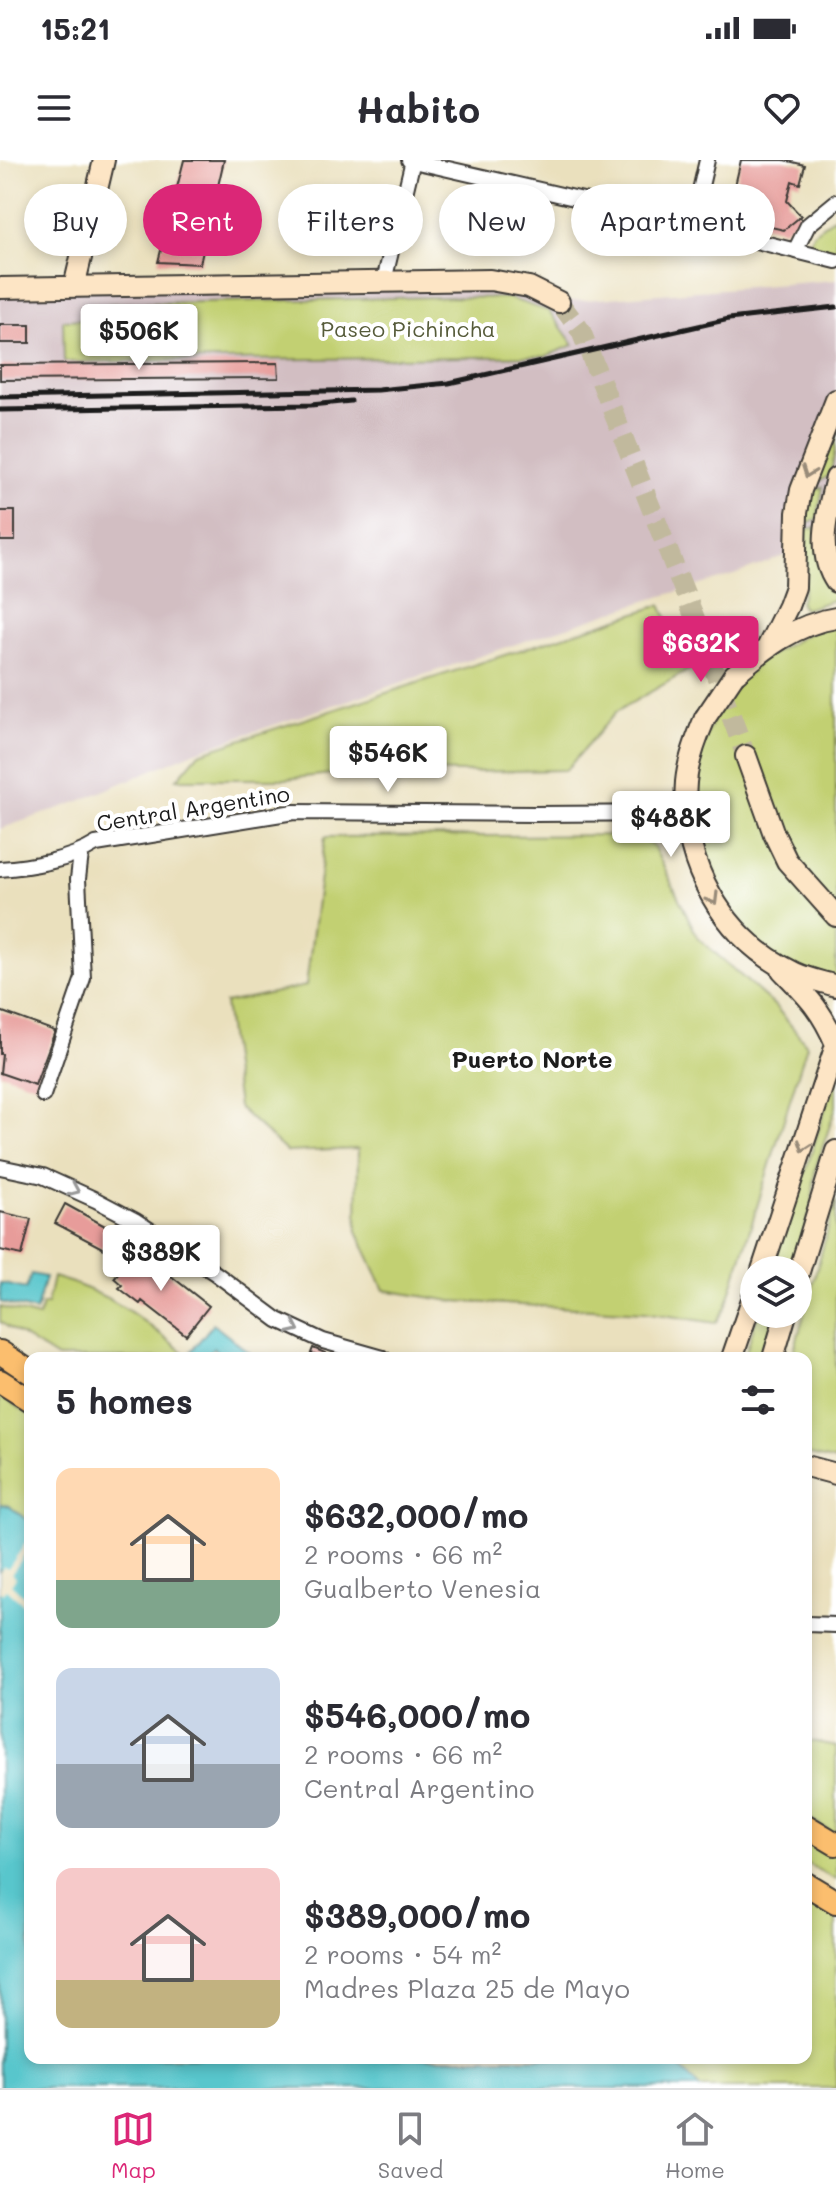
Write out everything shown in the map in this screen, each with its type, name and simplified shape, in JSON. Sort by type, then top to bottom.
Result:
[{"type":"main road","points":[[74,287],[104,160]]},
{"type":"main road","points":[[0,288],[490,280],[529,287],[559,302]]},
{"type":"main road","points":[[768,646],[795,587],[797,513],[801,490],[836,400]]},
{"type":"main road","points":[[836,478],[825,532],[829,572],[836,582]]},
{"type":"main road","points":[[767,1256],[836,1045],[825,1019],[812,1000],[774,962],[745,940],[721,913],[703,882],[691,848],[685,813],[686,780],[693,748],[705,718],[734,675],[768,646],[797,629],[836,618]]},
{"type":"main road","points":[[746,756],[787,861],[836,916]]},
{"type":"main road","points":[[774,962],[797,974],[836,986]]},
{"type":"main road","points":[[804,1256],[836,1151]]},
{"type":"main road","points":[[734,1352],[742,1328]]},
{"type":"main road","points":[[775,1352],[782,1328]]},
{"type":"main road","points":[[0,1352],[24,1368]]},
{"type":"main road","points":[[0,1381],[24,1396]]},
{"type":"main road","points":[[812,1468],[836,1474]]},
{"type":"main road","points":[[812,1830],[836,1844]]},
{"type":"main road","points":[[812,1888],[836,1902]]},
{"type":"street","points":[[384,281],[412,160],[571,197]]},
{"type":"street","points":[[701,184],[707,160]]},
{"type":"street","points":[[795,251],[808,225],[836,202]]},
{"type":"street","points":[[775,246],[836,261]]},
{"type":"street","name":"Central Argentino","points":[[0,869],[81,854],[96,844],[294,812],[685,813]]},
{"type":"street","points":[[43,1095],[83,978],[78,879],[81,854]]},
{"type":"street","points":[[0,1167],[43,1176],[96,1200],[136,1221],[215,1273],[278,1320],[323,1341],[362,1352]]},
{"type":"street","points":[[812,1624],[836,1625]]},
{"type":"shaded area","points":[[490,280],[559,302],[836,280],[836,536],[737,574],[639,603],[196,751],[80,801],[0,829],[0,288]]},
{"type":"green space","points":[[836,216],[836,254],[818,250],[810,243],[813,233]]},
{"type":"green space","name":"Paseo Pichincha","points":[[508,298],[549,311],[574,345],[546,356],[64,362],[63,320],[93,319],[109,304]]},
{"type":"green space","points":[[836,420],[836,441],[829,475],[811,484]]},
{"type":"green space","points":[[823,487],[817,520],[805,524],[810,491]]},
{"type":"green space","points":[[815,527],[827,581],[836,599],[806,609],[800,603],[804,588],[805,530]]},
{"type":"green space","points":[[661,605],[690,669],[616,712],[566,770],[366,770],[286,779],[177,779],[199,753]]},
{"type":"green space","points":[[836,618],[836,986],[774,962],[703,882],[686,780],[734,675]]},
{"type":"green space","points":[[632,835],[653,845],[698,938],[775,1006],[807,1045],[726,1307],[716,1323],[644,1312],[452,1301],[384,1290],[357,1231],[358,1149],[287,1152],[238,1107],[225,1003],[306,986],[325,837]]},
{"type":"green space","points":[[836,1074],[836,1107],[815,1170],[812,1204],[797,1256],[775,1256],[794,1195],[806,1170]]},
{"type":"green space","points":[[836,1200],[836,1461],[812,1455],[812,1352],[794,1352],[800,1328],[812,1328],[812,1286]]},
{"type":"green space","points":[[53,1277],[74,1284],[110,1300],[142,1320],[182,1352],[48,1352],[0,1322],[0,1307],[39,1317],[42,1304],[47,1304]]},
{"type":"green space","points":[[754,1328],[776,1328],[768,1352],[746,1352]]},
{"type":"green space","points":[[0,1396],[24,1411],[24,1518],[9,1506],[0,1504]]},
{"type":"green space","points":[[812,1741],[836,1746],[836,1835],[812,1820]]},
{"type":"green space","points":[[812,1839],[836,1853],[836,1880],[812,1866]]},
{"type":"green space","points":[[812,1902],[836,1917],[836,2088],[700,2088],[676,2064],[812,2064]]},
{"type":"water","points":[[31,1274],[45,1277],[36,1311],[0,1302],[0,1283],[26,1289]]},
{"type":"water","points":[[213,1324],[248,1352],[218,1352],[213,1348],[210,1352],[191,1351]]},
{"type":"water","points":[[0,1504],[9,1506],[24,1518],[24,2064],[676,2064],[700,2088],[0,2088]]},
{"type":"pier","points":[[24,1546],[24,1556],[12,1573],[16,1578],[11,1584],[24,1596],[24,1605],[7,1590],[3,1594],[0,1592],[0,1572],[4,1567],[8,1569]]},
{"type":"building","points":[[184,160],[224,160],[218,184],[178,184]]},
{"type":"building","points":[[741,160],[784,160],[805,165],[800,184],[792,181],[787,201],[801,216],[784,230],[775,228],[775,184],[735,184]]},
{"type":"building","points":[[160,256],[202,256],[200,264],[158,262]]},
{"type":"building","points":[[0,325],[30,325],[30,343],[0,343]]},
{"type":"building","points":[[278,363],[279,378],[0,380],[0,365]]},
{"type":"building","points":[[0,511],[15,511],[15,541],[0,541]]},
{"type":"building","points":[[0,1011],[55,1031],[35,1085],[0,1073]]},
{"type":"building","points":[[65,1204],[118,1233],[104,1249],[55,1223]]},
{"type":"building","points":[[0,1212],[31,1219],[22,1255],[0,1250]]},
{"type":"building","points":[[136,1256],[154,1260],[209,1306],[186,1335],[142,1301],[140,1304],[119,1288],[122,1285],[114,1278]]},
{"type":"tunnel","points":[[559,302],[581,331],[746,756]]},
{"type":"railway","points":[[0,397],[378,390],[449,383],[729,319],[836,307]]},
{"type":"railway","points":[[0,410],[311,405],[351,401]]},
{"type":"district","name":"Puerto Norte","points":[[532,1058]]}]
